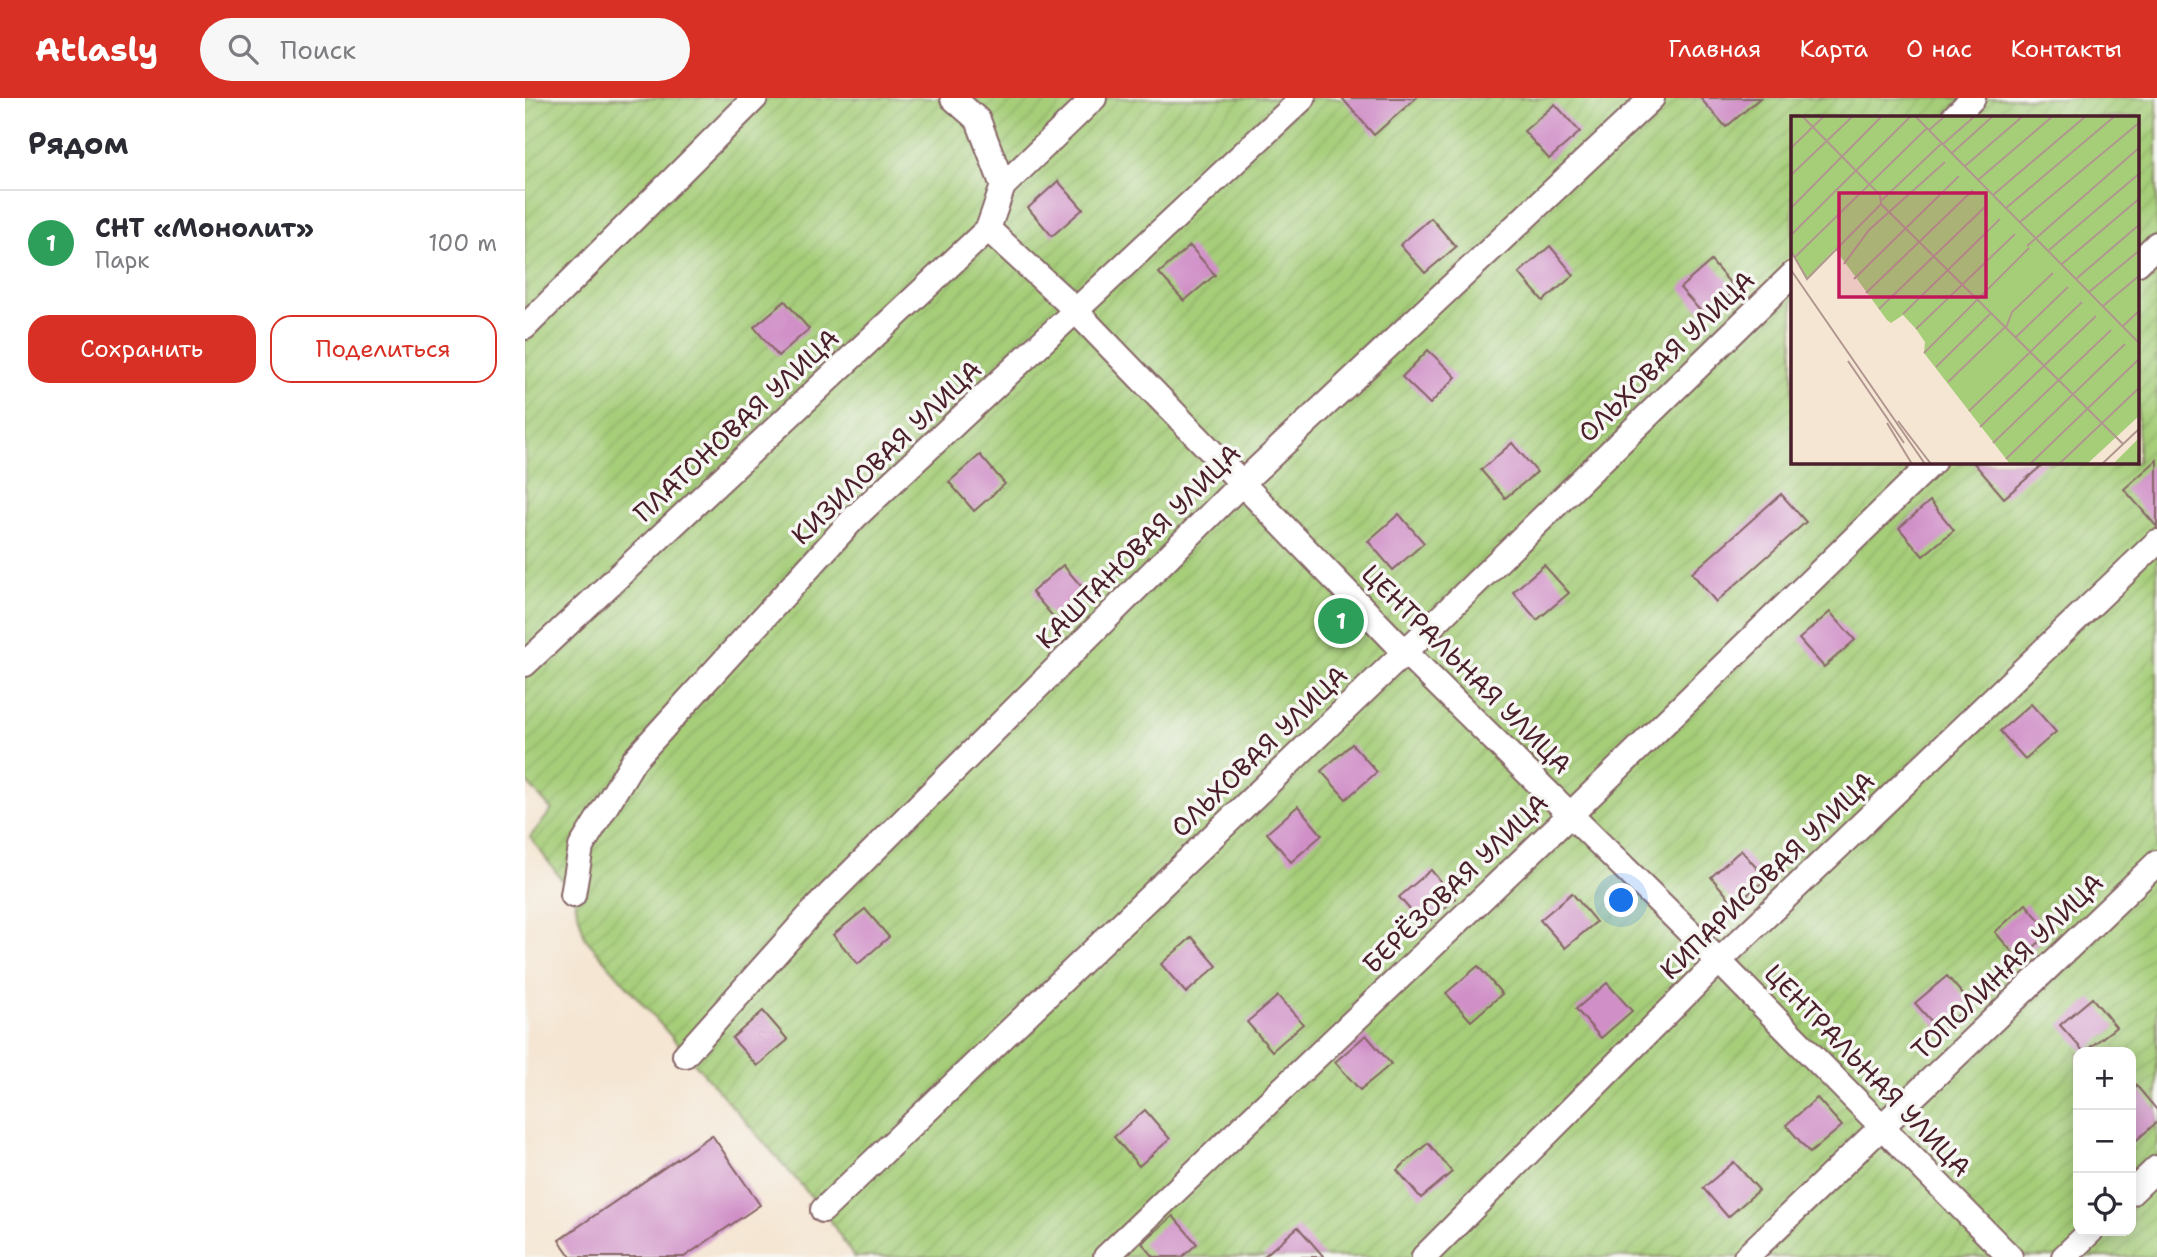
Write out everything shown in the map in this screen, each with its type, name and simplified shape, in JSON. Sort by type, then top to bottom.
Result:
[{"type":"street","points":[[525,327],[755,98]]},
{"type":"street","points":[[953,98],[978,120],[1003,186]]},
{"type":"street","points":[[988,229],[1003,186],[1094,98]]},
{"type":"street","name":"КИЗИЛОВАЯ УЛИЦА","points":[[573,895],[581,847],[634,760],[855,517],[1303,98]]},
{"type":"street","name":"КАШТАНОВАЯ УЛИЦА","points":[[685,1055],[818,906],[1241,484],[1652,98]]},
{"type":"street","points":[[1955,116],[1973,98]]},
{"type":"street","name":"ЦЕНТРАЛЬНАЯ УЛИЦА","points":[[988,229],[1076,312],[1405,652],[1719,961],[2010,1257]]},
{"type":"street","name":"ПЛАТОНОВАЯ УЛИЦА","points":[[525,664],[988,229]]},
{"type":"street","points":[[2140,261],[2157,244]]},
{"type":"street","name":"ОЛЬХОВАЯ УЛИЦА","points":[[823,1210],[1405,652],[1791,276]]},
{"type":"street","name":"БЕРЁЗОВАЯ УЛИЦА","points":[[1105,1257],[1571,814],[1931,464]]},
{"type":"street","name":"КИПАРИСОВАЯ УЛИЦА","points":[[1424,1257],[1719,961],[2157,542]]},
{"type":"street","name":"ТОПОЛИНАЯ УЛИЦА","points":[[1746,1257],[2157,863]]},
{"type":"street","points":[[2136,1188],[2157,1168]]},
{"type":"street","points":[[2064,1257],[2086,1236]]},
{"type":"green space","points":[[525,98],[2157,98],[2157,1257],[854,1257],[823,1210],[585,938],[573,895],[530,837],[552,810],[525,780]]},
{"type":"building","points":[[1342,98],[1416,98],[1374,135]]},
{"type":"building","points":[[1700,98],[1760,98],[1726,127]]},
{"type":"building","points":[[1555,104],[1580,132],[1549,159],[1524,131]]},
{"type":"building","points":[[1058,181],[1083,209],[1052,236],[1028,208]]},
{"type":"building","points":[[1431,218],[1456,247],[1425,273],[1400,245]]},
{"type":"building","points":[[1190,246],[1215,275],[1184,301],[1159,273]]},
{"type":"building","points":[[1550,246],[1574,275],[1543,301],[1519,273]]},
{"type":"building","points":[[1711,261],[1736,290],[1705,316],[1680,288]]},
{"type":"building","points":[[785,301],[809,329],[778,356],[754,327]]},
{"type":"building","points":[[1428,350],[1456,377],[1430,404],[1402,377]]},
{"type":"building","points":[[1512,443],[1537,472],[1505,498],[1481,470]]},
{"type":"building","points":[[980,455],[1005,484],[974,511],[949,482]]},
{"type":"building","points":[[2157,460],[2157,527],[2124,489]]},
{"type":"building","points":[[1975,464],[2044,464],[2004,498]]},
{"type":"building","points":[[1781,494],[1806,522],[1716,602],[1692,573]]},
{"type":"building","points":[[1930,501],[1954,530],[1923,556],[1899,528]]},
{"type":"building","points":[[1399,514],[1424,543],[1393,570],[1368,541]]},
{"type":"building","points":[[1063,565],[1087,593],[1056,620],[1032,592]]},
{"type":"building","points":[[1544,565],[1569,593],[1537,620],[1513,592]]},
{"type":"building","points":[[1830,612],[1855,640],[1824,667],[1799,639]]},
{"type":"building","points":[[2031,704],[2056,732],[2025,759],[2000,731]]},
{"type":"building","points":[[1352,744],[1377,772],[1346,799],[1321,771]]},
{"type":"building","points":[[1298,806],[1322,835],[1291,862],[1267,833]]},
{"type":"building","points":[[1741,850],[1766,879],[1735,905],[1711,877]]},
{"type":"building","points":[[1431,870],[1455,899],[1424,926],[1399,897]]},
{"type":"building","points":[[1572,893],[1596,922],[1565,948],[1540,920]]},
{"type":"building","points":[[2026,904],[2050,933],[2019,960],[1995,932]]},
{"type":"building","points":[[865,909],[889,937],[858,964],[833,935]]},
{"type":"building","points":[[1192,937],[1217,966],[1186,993],[1161,964]]},
{"type":"building","points":[[1478,966],[1502,994],[1471,1021],[1446,993]]},
{"type":"building","points":[[1947,976],[1971,1004],[1940,1031],[1915,1003]]},
{"type":"building","points":[[1607,983],[1632,1011],[1601,1038],[1576,1009]]},
{"type":"building","points":[[1278,996],[1303,1024],[1272,1051],[1247,1022]]},
{"type":"building","points":[[2092,998],[2116,1027],[2090,1047],[2080,1047],[2060,1025]]},
{"type":"building","points":[[763,1011],[788,1040],[757,1066],[732,1038]]},
{"type":"building","points":[[1366,1035],[1391,1064],[1360,1090],[1335,1062]]},
{"type":"building","points":[[2136,1085],[2157,1110],[2157,1122],[2136,1141]]},
{"type":"building","points":[[1817,1098],[1842,1126],[1810,1153],[1786,1125]]},
{"type":"building","points":[[1145,1110],[1170,1139],[1139,1166],[1114,1137]]},
{"type":"building","points":[[712,1135],[760,1205],[684,1257],[571,1257],[559,1240]]},
{"type":"building","points":[[1428,1143],[1452,1172],[1421,1198],[1397,1170]]},
{"type":"building","points":[[1734,1162],[1759,1190],[1728,1217],[1703,1188]]},
{"type":"building","points":[[1173,1216],[1197,1244],[1182,1257],[1154,1257],[1142,1243]]},
{"type":"building","points":[[1298,1227],[1324,1257],[1263,1257]]},
{"type":"place","name":"СНТ «Монолит»","points":[[1341,621]]}]
